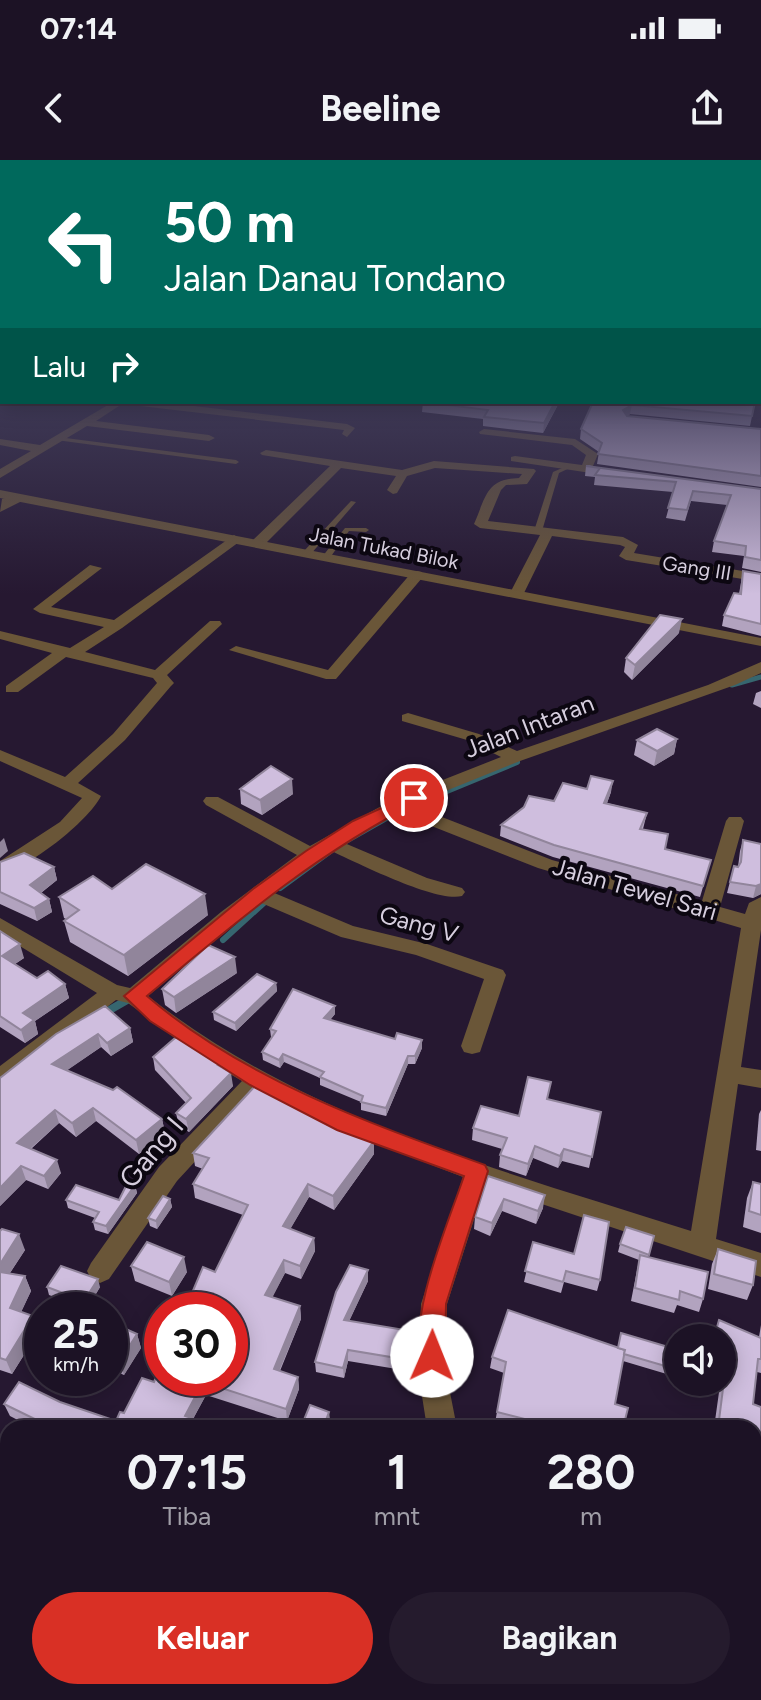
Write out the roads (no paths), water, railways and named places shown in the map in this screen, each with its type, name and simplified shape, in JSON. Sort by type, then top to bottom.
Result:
[{"type":"street","points":[[0,474],[38,451]]},
{"type":"street","points":[[418,467],[431,451]]},
{"type":"street","points":[[587,468],[592,454],[588,451]]},
{"type":"street","points":[[266,453],[403,474]]},
{"type":"street","points":[[477,454],[630,475]]},
{"type":"street","points":[[258,543],[340,463]]},
{"type":"street","points":[[393,490],[403,474],[418,467],[449,463],[530,472],[524,481],[503,482],[496,488],[480,524],[543,532],[517,593]]},
{"type":"street","name":"Jalan Tukad Bilok","points":[[6,499],[258,543],[761,642]]},
{"type":"street","name":"Gang III","points":[[543,532],[629,543],[633,545],[625,555],[633,558],[761,578]]},
{"type":"street","points":[[12,689],[117,625],[234,539]]},
{"type":"street","points":[[95,568],[40,609],[117,625]]},
{"type":"street","points":[[236,650],[331,676],[417,575]]},
{"type":"street","points":[[158,675],[215,624]]},
{"type":"street","points":[[0,635],[158,675],[166,683],[119,737],[67,784]]},
{"type":"street","name":"Jalan Intaran","points":[[0,1078],[123,994],[321,849],[396,805],[516,757],[715,687],[761,667]]},
{"type":"street","points":[[408,718],[473,737],[516,757]]},
{"type":"street","points":[[0,755],[92,796],[90,804],[72,821],[0,869]]},
{"type":"street","points":[[212,801],[321,849],[455,892]]},
{"type":"street","name":"Jalan Tewel Sari","points":[[396,805],[478,840],[548,864],[710,909],[757,914],[702,1244]]},
{"type":"street","points":[[710,909],[735,821]]},
{"type":"street","name":"Gang V","points":[[259,894],[348,932],[420,949],[496,975],[472,1046]]},
{"type":"street","points":[[0,925],[123,994],[258,1079],[345,1124],[550,1199],[702,1244],[761,1265]]},
{"type":"street","points":[[729,1073],[761,1079]]},
{"type":"street","name":"Gang I","points":[[100,1271],[168,1174],[258,1079]]},
{"type":"street","points":[[441,1420],[433,1377],[434,1304],[477,1171]]},
{"type":"lane","points":[[150,451],[236,462]]},
{"type":"lane","points":[[543,532],[556,472],[571,466]]},
{"type":"lane","points":[[307,553],[353,502]]},
{"type":"lane","points":[[326,557],[347,529],[366,530]]},
{"type":"waterway","points":[[732,685],[761,677]]},
{"type":"waterway","points":[[413,805],[517,762]]},
{"type":"waterway","points":[[346,841],[397,812]]},
{"type":"waterway","points":[[280,888],[333,849]]},
{"type":"waterway","points":[[223,940],[266,901]]},
{"type":"waterway","points":[[101,1015],[127,1000]]}]
